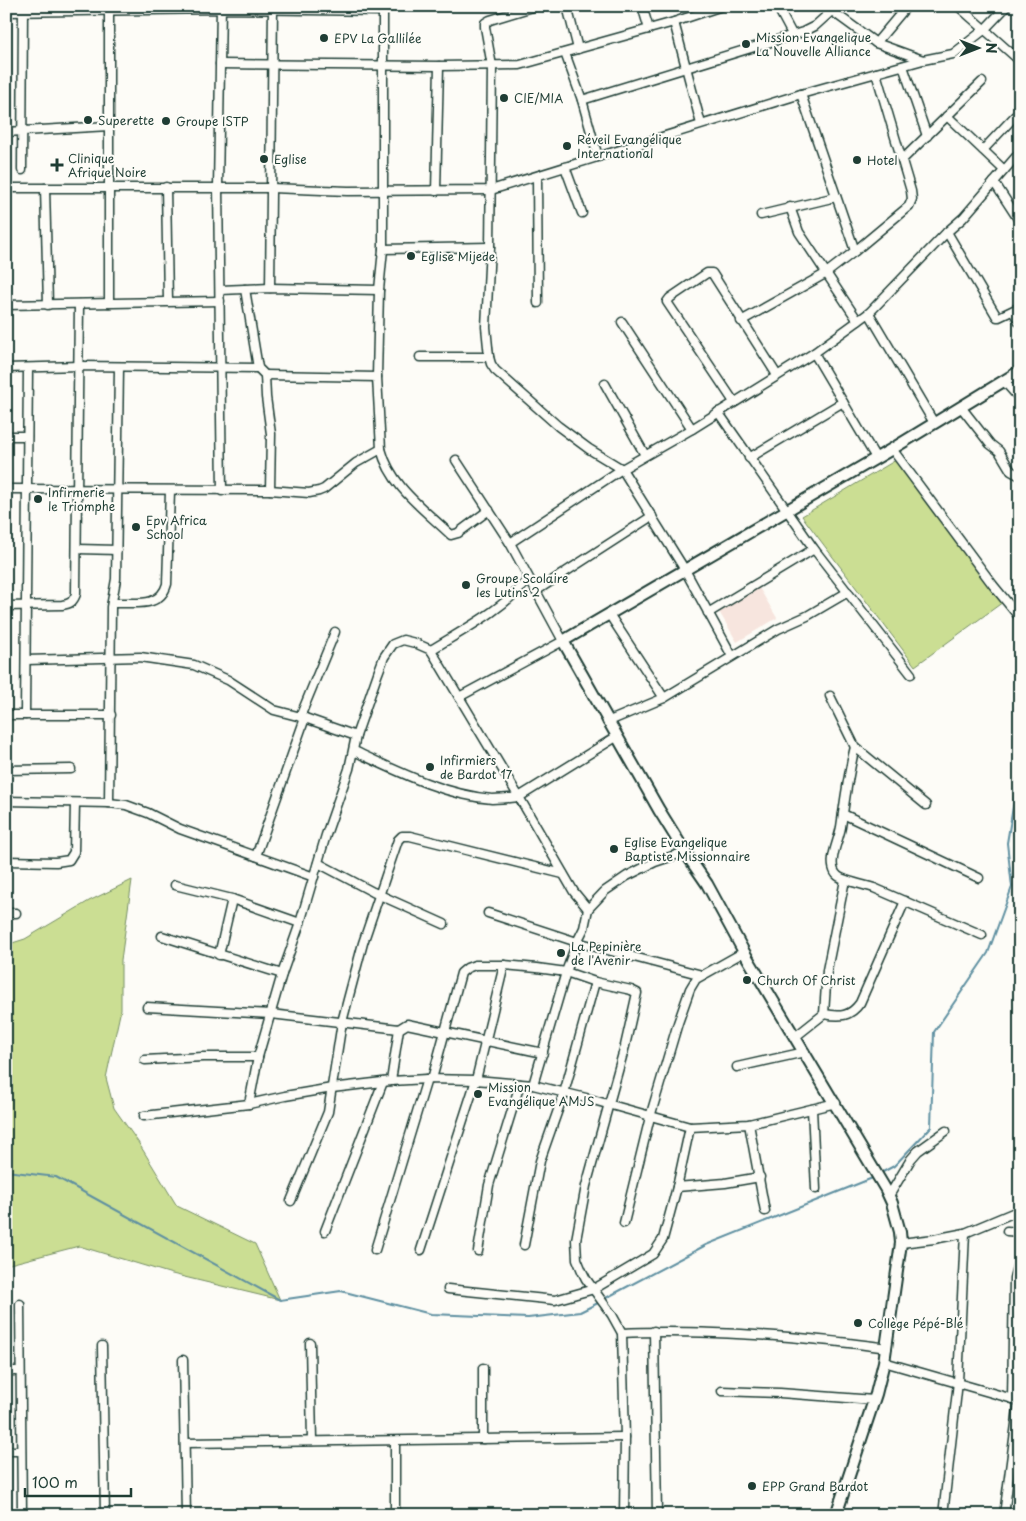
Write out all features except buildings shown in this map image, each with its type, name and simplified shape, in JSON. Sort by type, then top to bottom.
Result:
[{"type":"street","points":[[536,6],[485,22],[485,34],[492,66],[490,248],[486,327],[489,356],[495,370],[558,426],[589,449],[622,469],[685,570],[732,656]]},
{"type":"street","points":[[567,6],[578,48]]},
{"type":"street","points":[[642,6],[649,29]]},
{"type":"street","points":[[220,64],[520,65],[674,22],[702,10],[722,6]]},
{"type":"street","points":[[777,6],[793,36]]},
{"type":"street","points":[[876,43],[907,6]]},
{"type":"street","points":[[958,6],[1020,62]]},
{"type":"street","points":[[6,188],[166,187],[348,191],[491,190],[801,94],[924,60],[953,54],[984,30],[1007,6]]},
{"type":"street","points":[[221,8],[218,188],[222,491]]},
{"type":"street","points":[[270,288],[273,8]]},
{"type":"street","points":[[22,170],[23,9]]},
{"type":"street","points":[[6,12],[23,9],[383,9],[383,249],[379,290],[377,377],[381,449],[390,473],[400,486],[452,535],[458,533],[489,510]]},
{"type":"street","points":[[109,9],[109,303]]},
{"type":"street","points":[[582,100],[793,36],[815,26],[835,9],[876,43],[924,60]]},
{"type":"street","points":[[674,22],[701,124]]},
{"type":"street","points":[[565,52],[582,100],[598,157]]},
{"type":"street","points":[[436,191],[439,66]]},
{"type":"street","points":[[903,66],[927,136]]},
{"type":"street","points":[[741,321],[826,274],[910,206],[912,200],[911,191],[876,73]]},
{"type":"street","points":[[902,160],[982,82]]},
{"type":"street","points":[[801,94],[854,252]]},
{"type":"street","points":[[947,116],[1004,170]]},
{"type":"street","points":[[983,150],[1015,116]]},
{"type":"street","points":[[6,132],[109,126]]},
{"type":"street","points":[[510,543],[622,469],[692,429],[814,353],[869,313],[947,232],[963,218],[1020,152]]},
{"type":"street","points":[[565,167],[582,213]]},
{"type":"street","points":[[536,177],[538,304]]},
{"type":"street","points":[[994,182],[1020,222]]},
{"type":"street","points":[[166,187],[168,302]]},
{"type":"street","points":[[45,188],[48,305]]},
{"type":"street","points":[[761,215],[836,197]]},
{"type":"street","points":[[790,207],[799,232],[858,321]]},
{"type":"street","points":[[947,232],[997,317],[1017,309],[1020,323]]},
{"type":"street","points":[[383,249],[490,248]]},
{"type":"street","points":[[734,402],[667,302],[710,272],[777,375]]},
{"type":"street","points":[[220,290],[270,288],[379,290]]},
{"type":"street","points":[[245,289],[258,368],[266,375],[377,377]]},
{"type":"street","points":[[6,305],[220,301]]},
{"type":"street","points":[[6,606],[62,605],[74,600],[76,594],[78,549],[76,490],[79,304]]},
{"type":"street","points":[[869,313],[934,423]]},
{"type":"street","points":[[622,322],[692,429]]},
{"type":"street","points":[[814,353],[876,458]]},
{"type":"street","points":[[420,357],[489,356]]},
{"type":"street","points":[[6,368],[79,366],[258,368]]},
{"type":"street","points":[[109,803],[112,602],[116,588],[117,550],[119,367]]},
{"type":"street","points":[[25,715],[28,368]]},
{"type":"street","points":[[459,697],[563,641],[892,449],[1020,371]]},
{"type":"street","points":[[266,375],[266,397],[271,434],[270,490]]},
{"type":"street","points":[[1004,381],[1020,399]]},
{"type":"street","points":[[605,384],[645,456]]},
{"type":"street","points":[[749,458],[843,402]]},
{"type":"street","points":[[961,406],[990,444],[999,451],[1011,471],[1020,476]]},
{"type":"street","points":[[718,412],[785,510],[911,674]]},
{"type":"street","points":[[6,436],[27,436]]},
{"type":"street","points":[[6,489],[270,490],[309,493],[324,489],[356,463],[381,449]]},
{"type":"street","points":[[892,449],[1020,618]]},
{"type":"street","points":[[456,460],[510,543],[616,737],[685,852],[707,884],[744,952],[836,1103],[889,1196],[900,1232],[901,1243],[887,1348],[874,1400],[836,1515]]},
{"type":"street","points":[[112,602],[154,601],[165,592],[167,584],[170,491]]},
{"type":"street","points":[[536,591],[652,516]]},
{"type":"street","points":[[78,549],[117,550]]},
{"type":"street","points":[[708,614],[814,549]]},
{"type":"street","points":[[431,650],[514,596],[529,579]]},
{"type":"street","points":[[608,722],[664,698],[778,629],[807,616],[848,592]]},
{"type":"street","points":[[609,614],[664,698]]},
{"type":"street","points":[[256,856],[302,718],[335,632]]},
{"type":"street","points":[[249,1104],[258,1057],[282,974],[354,751],[356,736],[384,657],[393,644],[403,640],[431,650],[563,874],[574,892],[588,909]]},
{"type":"street","points":[[26,660],[155,658],[194,665],[228,680],[274,710],[356,736]]},
{"type":"street","points":[[830,696],[856,747],[926,805]]},
{"type":"street","points":[[6,715],[110,715]]},
{"type":"street","points":[[354,751],[412,777],[440,787],[484,798],[519,797],[616,737]]},
{"type":"street","points":[[856,747],[848,775],[843,814],[833,858],[833,867],[836,875],[845,880],[860,883],[905,901],[982,935]]},
{"type":"street","points":[[6,770],[71,769]]},
{"type":"street","points":[[6,801],[126,805],[180,829],[314,877]]},
{"type":"street","points":[[6,861],[56,862],[69,860],[74,852],[75,803]]},
{"type":"street","points":[[843,814],[979,878]]},
{"type":"street","points":[[291,1201],[328,1112],[342,1022],[363,943],[398,840],[406,835],[563,874]]},
{"type":"street","points":[[533,1086],[566,972],[584,928],[588,909],[605,892],[627,876],[655,862],[685,852]]},
{"type":"street","points":[[318,863],[444,924]]},
{"type":"street","points":[[824,1014],[827,970],[845,880]]},
{"type":"street","points":[[175,884],[232,899],[300,923]]},
{"type":"street","points":[[219,955],[232,899]]},
{"type":"street","points":[[795,1037],[824,1014],[846,1016],[854,1011],[860,1003],[905,901]]},
{"type":"street","points":[[488,912],[577,942],[702,975]]},
{"type":"street","points":[[6,913],[16,913]]},
{"type":"street","points":[[162,936],[282,974]]},
{"type":"street","points":[[624,1223],[650,1117],[693,983],[702,975],[744,952]]},
{"type":"street","points":[[374,1250],[430,1079],[461,973],[475,965],[504,965],[566,972],[595,982],[635,991],[638,995],[610,1105],[586,1186],[576,1240],[577,1259],[586,1279],[612,1314],[622,1333],[625,1437],[624,1515]]},
{"type":"street","points":[[421,1250],[476,1080],[504,965]]},
{"type":"street","points":[[524,1245],[540,1161],[564,1093],[595,982]]},
{"type":"street","points":[[147,1007],[271,1014],[399,1029],[407,1024],[413,1024],[542,1053]]},
{"type":"street","points":[[325,1231],[387,1081],[399,1029]]},
{"type":"street","points":[[737,1067],[805,1052]]},
{"type":"street","points":[[145,1060],[258,1057]]},
{"type":"street","points":[[144,1116],[249,1104],[292,1094],[332,1088],[387,1081],[430,1079],[476,1080],[533,1086],[690,1127],[749,1124],[836,1103]]},
{"type":"street","points":[[478,1251],[489,1185],[520,1084]]},
{"type":"street","points":[[812,1109],[816,1189]]},
{"type":"street","points":[[749,1124],[765,1211]]},
{"type":"street","points":[[448,1290],[555,1300],[594,1289],[653,1254],[663,1239],[690,1127]]},
{"type":"street","points":[[889,1196],[910,1159],[946,1131]]},
{"type":"street","points":[[677,1187],[725,1183],[760,1177]]},
{"type":"street","points":[[901,1243],[965,1233],[1020,1210]]},
{"type":"street","points":[[1008,1231],[1020,1232]]},
{"type":"street","points":[[943,1515],[958,1382],[965,1233]]},
{"type":"street","points":[[1004,1515],[1017,1400],[1014,1278],[1019,1256]]},
{"type":"street","points":[[20,1304],[22,1515]]},
{"type":"street","points":[[622,1333],[654,1331],[737,1333],[856,1343],[887,1348]]},
{"type":"street","points":[[654,1331],[657,1515]]},
{"type":"street","points":[[310,1343],[312,1441]]},
{"type":"street","points":[[102,1346],[104,1515]]},
{"type":"street","points":[[184,1360],[186,1515]]},
{"type":"street","points":[[884,1362],[1017,1400]]},
{"type":"street","points":[[483,1368],[483,1439]]},
{"type":"street","points":[[6,1371],[20,1371]]},
{"type":"street","points":[[722,1391],[780,1392],[874,1400]]},
{"type":"street","points":[[184,1443],[625,1437]]},
{"type":"street","points":[[395,1441],[395,1515]]},
{"type":"street","points":[[6,1451],[20,1451]]},
{"type":"shaded area","points":[[758,586],[777,618],[737,642],[718,610]]},
{"type":"green space","points":[[896,460],[1003,602],[915,666],[802,516]]},
{"type":"green space","points":[[132,880],[121,960],[121,1009],[106,1078],[114,1108],[138,1142],[177,1206],[255,1244],[280,1300],[172,1274],[79,1246],[6,1265],[6,945],[25,939],[89,901]]},
{"type":"waterway","points":[[881,1173],[894,1166],[931,1127],[934,1032],[988,953],[1012,887],[1007,843],[1020,765]]},
{"type":"waterway","points":[[6,1171],[56,1177],[280,1300],[341,1291],[431,1314],[528,1318],[580,1312],[600,1302]]},
{"type":"waterway","points":[[604,1299],[706,1245],[875,1177]]},
{"type":"place","name":"EPV La Gallilée","points":[[324,38]]},
{"type":"place","name":"Mission Evangelique La Nouvelle Alliance","points":[[746,44]]},
{"type":"place","name":"CIE/MIA","points":[[504,98]]},
{"type":"place","name":"Superette","points":[[88,120]]},
{"type":"place","name":"Groupe ISTP","points":[[166,121]]},
{"type":"place","name":"Réveil Evangélique International","points":[[567,146]]},
{"type":"place","name":"Eglise","points":[[264,159]]},
{"type":"place","name":"Hotel","points":[[857,160]]},
{"type":"place","name":"Clinique Afrique Noire","points":[[57,165]]},
{"type":"place","name":"Eglise Mijede","points":[[411,256]]},
{"type":"place","name":"Infirmerie le Triomphe","points":[[38,499]]},
{"type":"place","name":"Epv Africa School","points":[[136,527]]},
{"type":"place","name":"Groupe Scolaire les Lutins 2","points":[[466,585]]},
{"type":"place","name":"Infirmiers de Bardot 17","points":[[430,767]]},
{"type":"place","name":"Eglise Evangelique Baptiste Missionnaire","points":[[614,849]]},
{"type":"place","name":"La Pepinière de l'Avenir","points":[[561,953]]},
{"type":"place","name":"Church Of Christ","points":[[747,980]]},
{"type":"place","name":"Mission Evangélique AMJS","points":[[478,1094]]},
{"type":"place","name":"Collège Pépé-Blé","points":[[858,1323]]},
{"type":"place","name":"EPP Grand Bardot","points":[[752,1486]]}]
